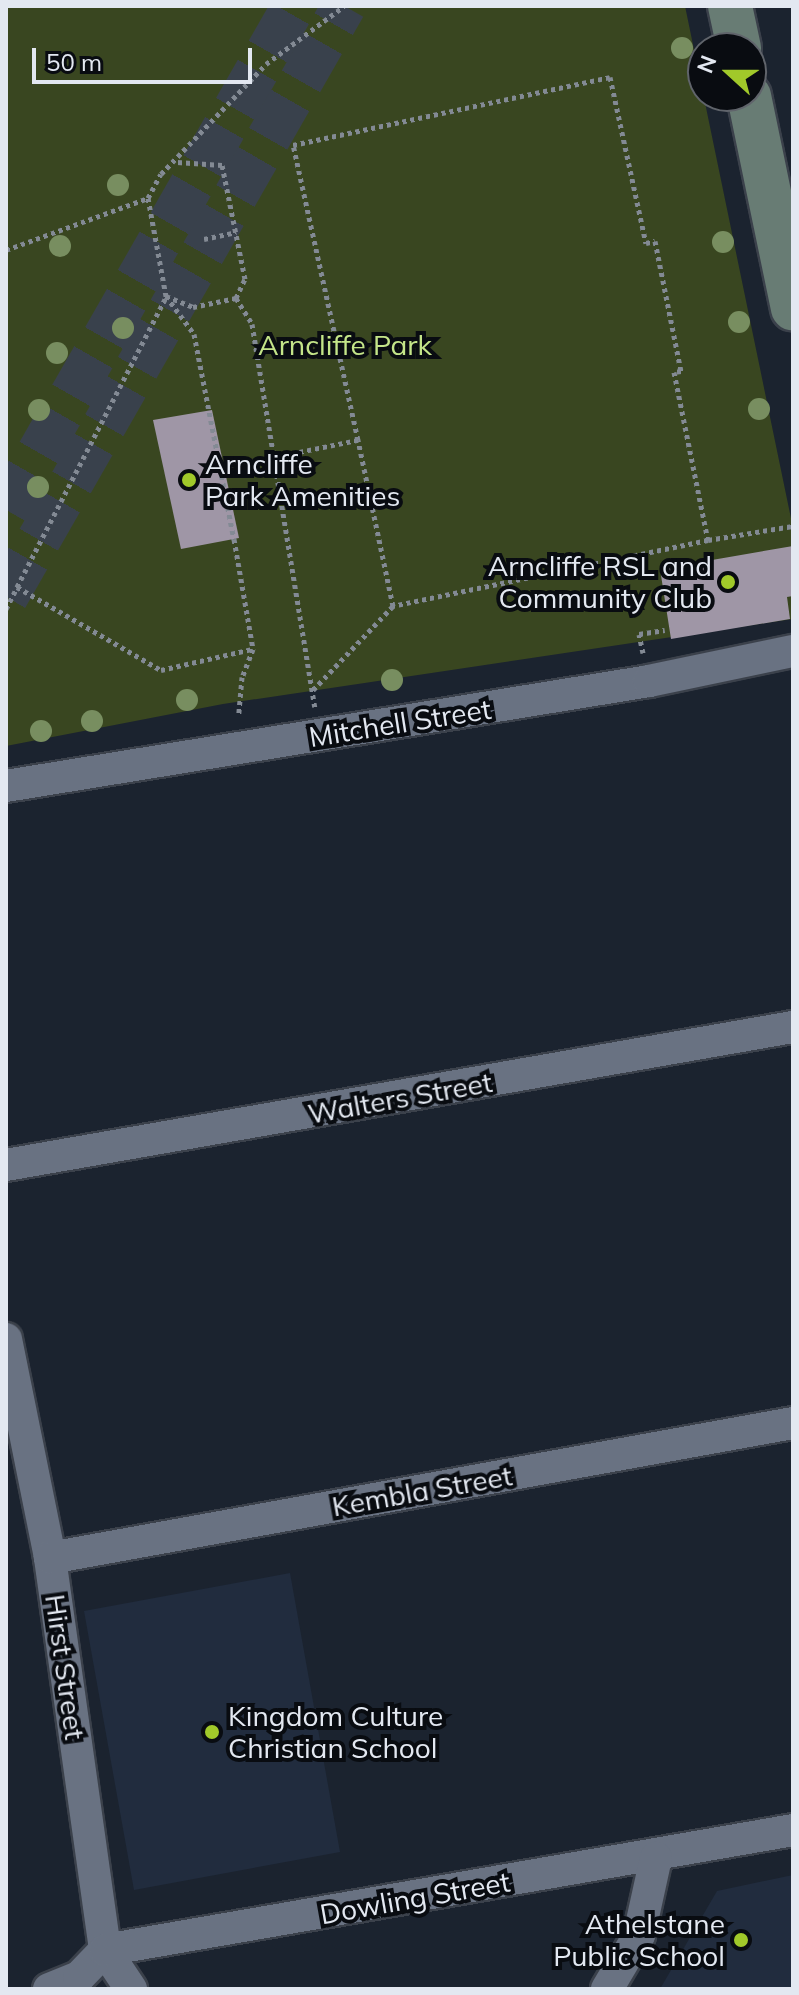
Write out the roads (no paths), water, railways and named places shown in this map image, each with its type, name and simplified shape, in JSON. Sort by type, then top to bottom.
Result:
[{"type":"street","points":[[730,6],[736,32]]},
{"type":"street","points":[[752,112],[793,309]]},
{"type":"street","name":"Mitchell Street","points":[[6,786],[649,681],[793,651]]},
{"type":"street","name":"Walters Street","points":[[6,1165],[793,1027]]},
{"type":"street","name":"Hirst Street","points":[[6,1339],[50,1558],[105,1950],[131,1989]]},
{"type":"street","name":"Kembla Street","points":[[50,1558],[793,1423]]},
{"type":"street","name":"Dowling Street","points":[[105,1950],[656,1858],[793,1830]]},
{"type":"street","points":[[607,1989],[639,1935],[656,1858]]},
{"type":"street","points":[[49,1989],[79,1977],[105,1950]]},
{"type":"tunnel","points":[[6,510],[294,6]]},
{"type":"tunnel","points":[[6,597],[344,6]]},
{"type":"place","name":"Arncliffe Park Amenities","points":[[189,480]]},
{"type":"place","name":"Arncliffe RSL and Community Club","points":[[728,582]]},
{"type":"place","name":"Kingdom Culture Christian School","points":[[212,1732]]},
{"type":"place","name":"Athelstane Public School","points":[[741,1940]]},
{"type":"park label","name":"Arncliffe Park","points":[[345,345]]}]
